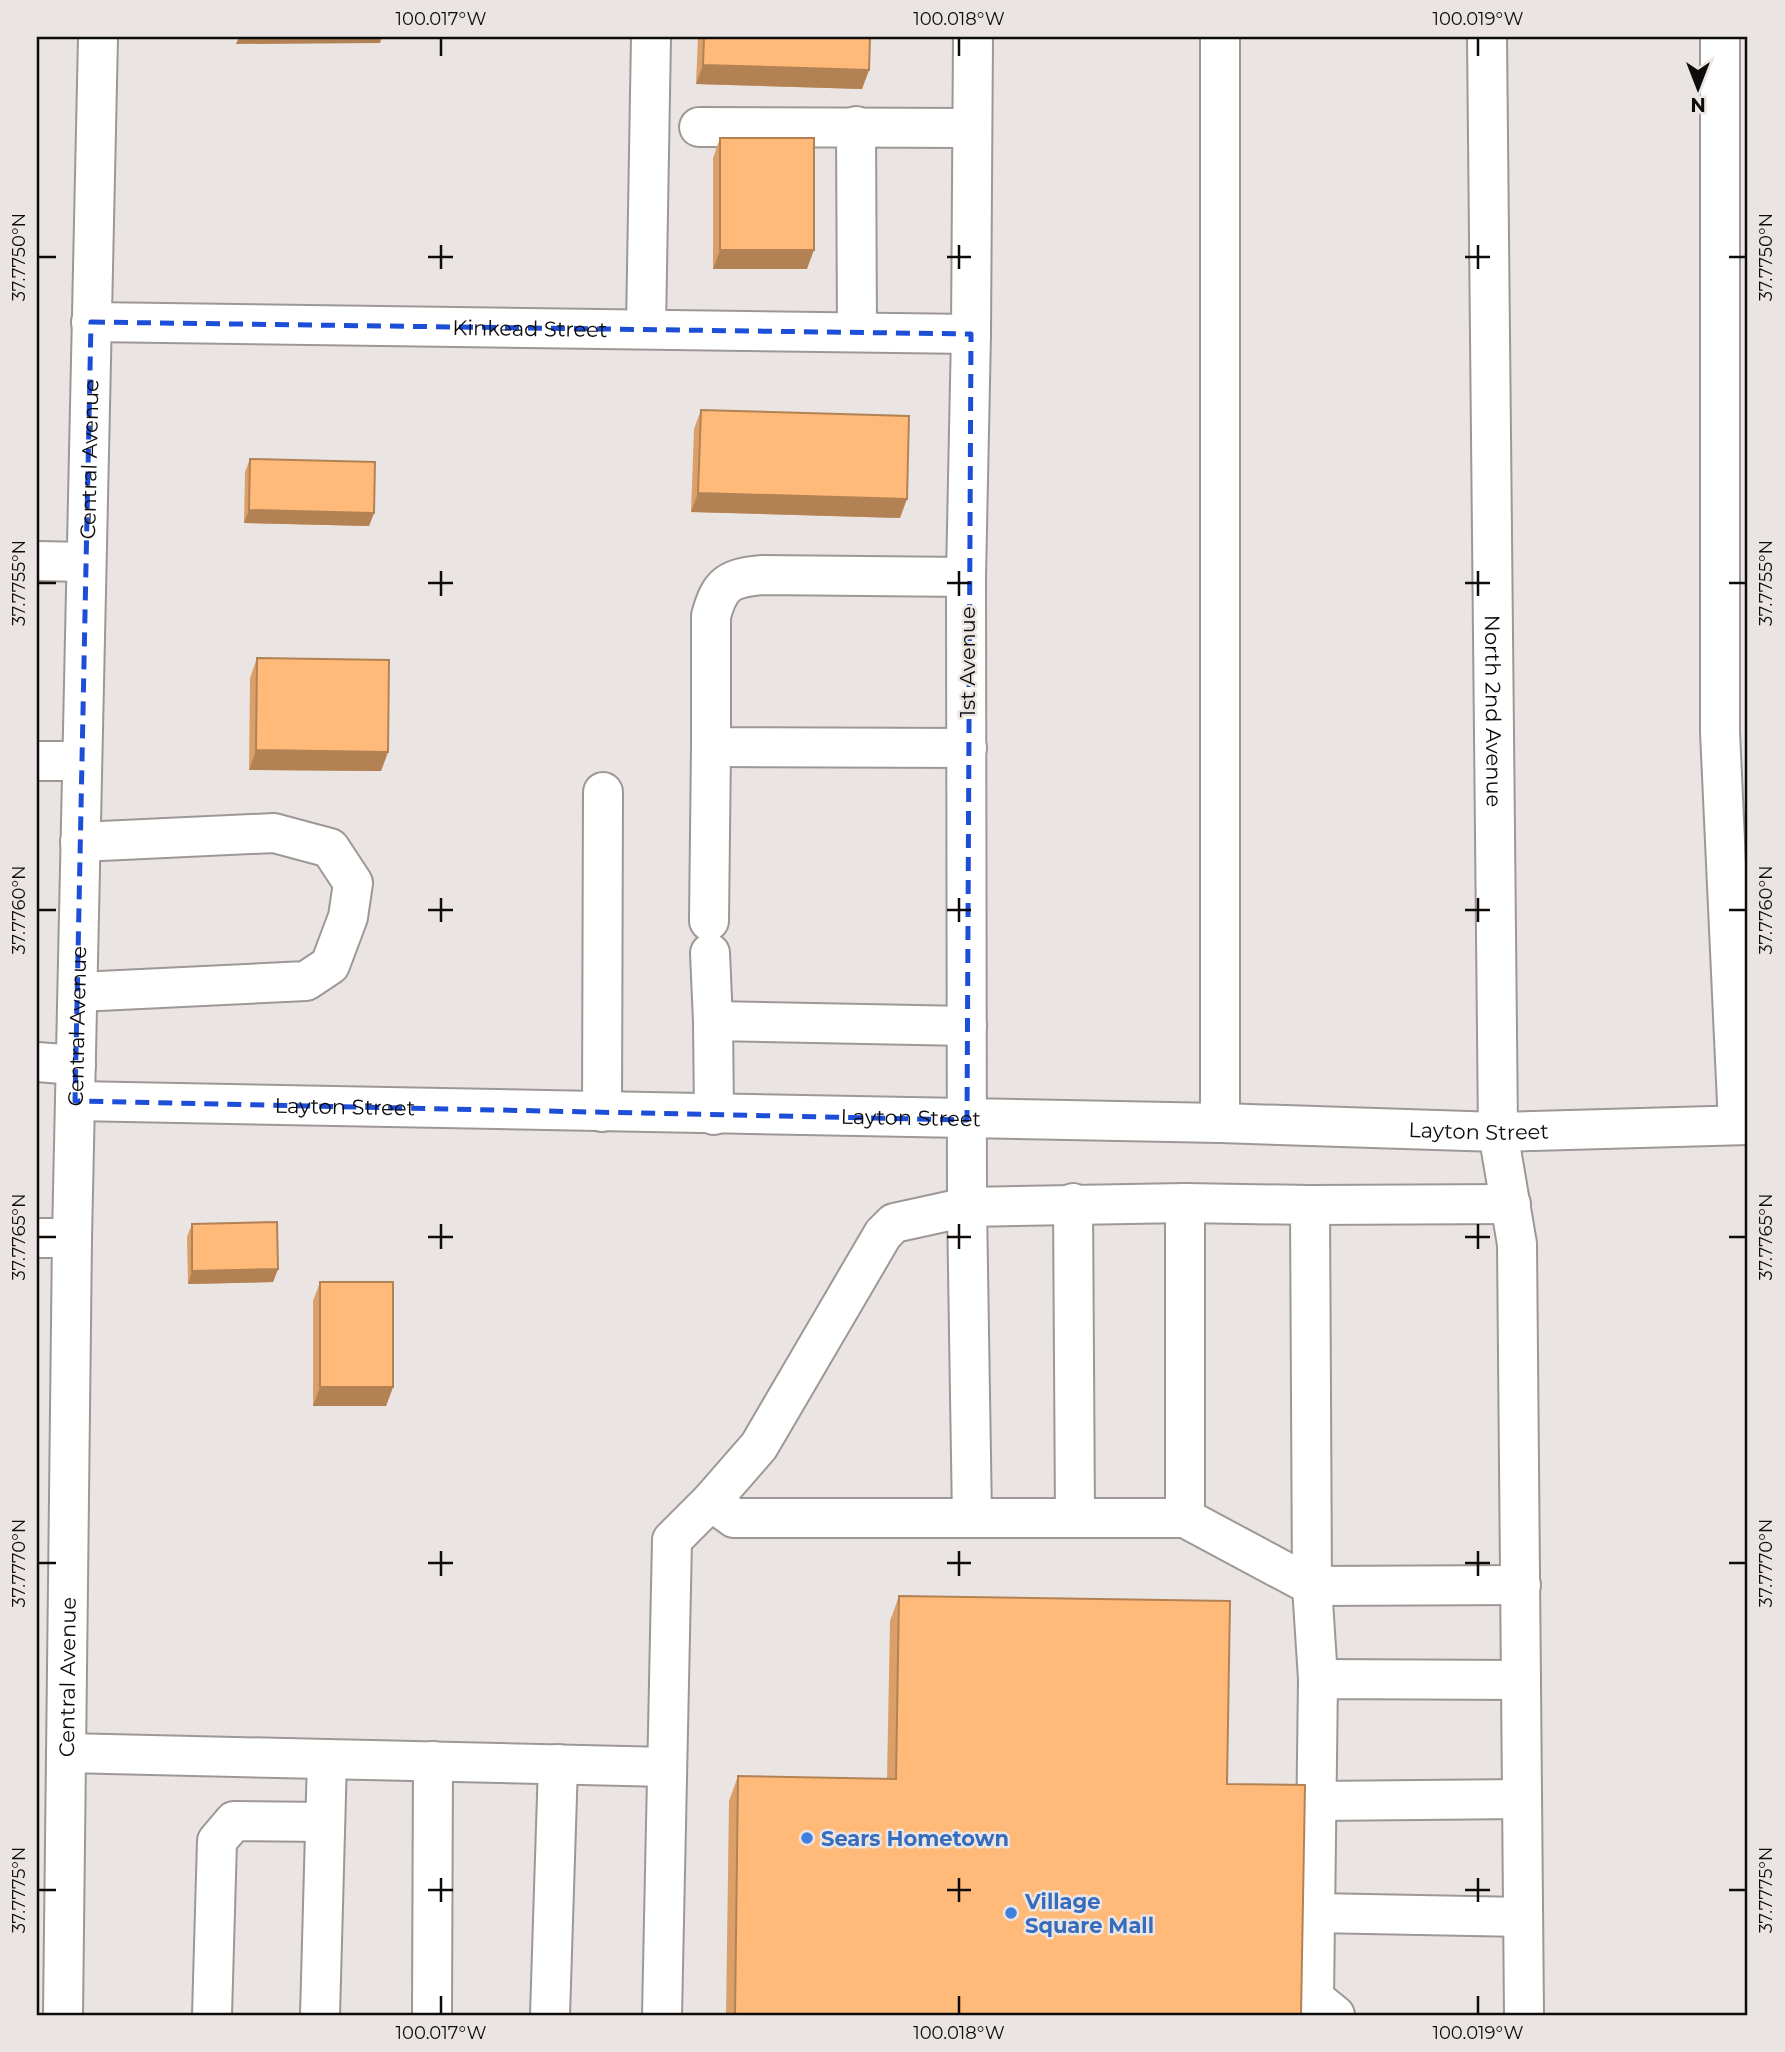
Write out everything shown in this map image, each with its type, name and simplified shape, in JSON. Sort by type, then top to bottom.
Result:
[{"type":"street","name":"Central Avenue","points":[[63,2015],[50,1969],[66,1753],[52,1649],[55,1238],[76,1083],[99,37]]},
{"type":"street","points":[[646,328],[651,37]]},
{"type":"street","name":"1st Avenue","points":[[972,1518],[967,1207],[966,577],[973,37]]},
{"type":"street","points":[[1220,37],[1220,1123]]},
{"type":"street","name":"North 2nd Avenue","points":[[1487,37],[1498,1132],[1517,1244],[1524,2015]]},
{"type":"street","points":[[1720,37],[1720,732],[1743,1125]]},
{"type":"street","points":[[856,126],[857,332]]},
{"type":"street","points":[[699,127],[972,128]]},
{"type":"street","name":"Kinkead Street","points":[[91,322],[971,334]]},
{"type":"street","points":[[37,561],[86,562]]},
{"type":"street","points":[[714,1115],[709,937],[711,616],[715,599],[725,586],[739,577],[966,577]]},
{"type":"street","points":[[711,747],[967,748]]},
{"type":"street","points":[[37,761],[82,761]]},
{"type":"street","points":[[602,1112],[603,792]]},
{"type":"street","points":[[78,992],[306,981],[330,965],[348,917],[353,883],[330,848],[274,833],[80,842]]},
{"type":"street","points":[[713,1021],[967,1026]]},
{"type":"street","name":"Layton Street","points":[[37,1062],[76,1083],[602,1112],[1220,1123],[1498,1132],[1743,1125]]},
{"type":"street","points":[[1073,1203],[1075,1517]]},
{"type":"street","points":[[662,2015],[672,1540],[711,1501],[759,1446],[883,1234],[894,1223],[967,1207],[1073,1203],[1511,1204]]},
{"type":"street","points":[[1185,1203],[1185,1518]]},
{"type":"street","points":[[1310,1205],[1312,1586],[1318,1679],[1314,1998],[1335,2015]]},
{"type":"street","points":[[711,1501],[734,1518],[1185,1518],[1312,1586],[1521,1585]]},
{"type":"street","points":[[1318,1679],[1521,1680]]},
{"type":"street","points":[[66,1753],[667,1767]]},
{"type":"street","points":[[320,2015],[327,1759]]},
{"type":"street","points":[[432,2015],[433,1761]]},
{"type":"street","points":[[550,2015],[558,1765]]},
{"type":"street","points":[[1316,1801],[1522,1799]]},
{"type":"street","points":[[212,2015],[217,1841],[234,1821],[325,1822]]},
{"type":"street","points":[[1315,1913],[1523,1917]]},
{"type":"highlighted area","points":[[91,322],[971,334],[967,1120],[75,1101]]},
{"type":"building","points":[[704,37],[870,37],[869,70],[703,65]]},
{"type":"building","points":[[720,138],[814,138],[814,250],[720,250]]},
{"type":"building","points":[[701,410],[909,416],[907,499],[698,493]]},
{"type":"building","points":[[250,459],[375,462],[374,513],[249,510]]},
{"type":"building","points":[[257,658],[389,660],[388,752],[256,750]]},
{"type":"building","points":[[277,1222],[278,1269],[192,1271],[192,1224]]},
{"type":"building","points":[[320,1282],[393,1282],[393,1387],[320,1387]]},
{"type":"building","name":"Village Square Mall","points":[[899,1596],[1230,1601],[1227,1784],[1305,1785],[1301,2015],[735,2015],[738,1776],[896,1779]]},
{"type":"place","name":"Sears Hometown","points":[[807,1838]]},
{"type":"place","name":"Village Square Mall","points":[[1011,1913]]}]
